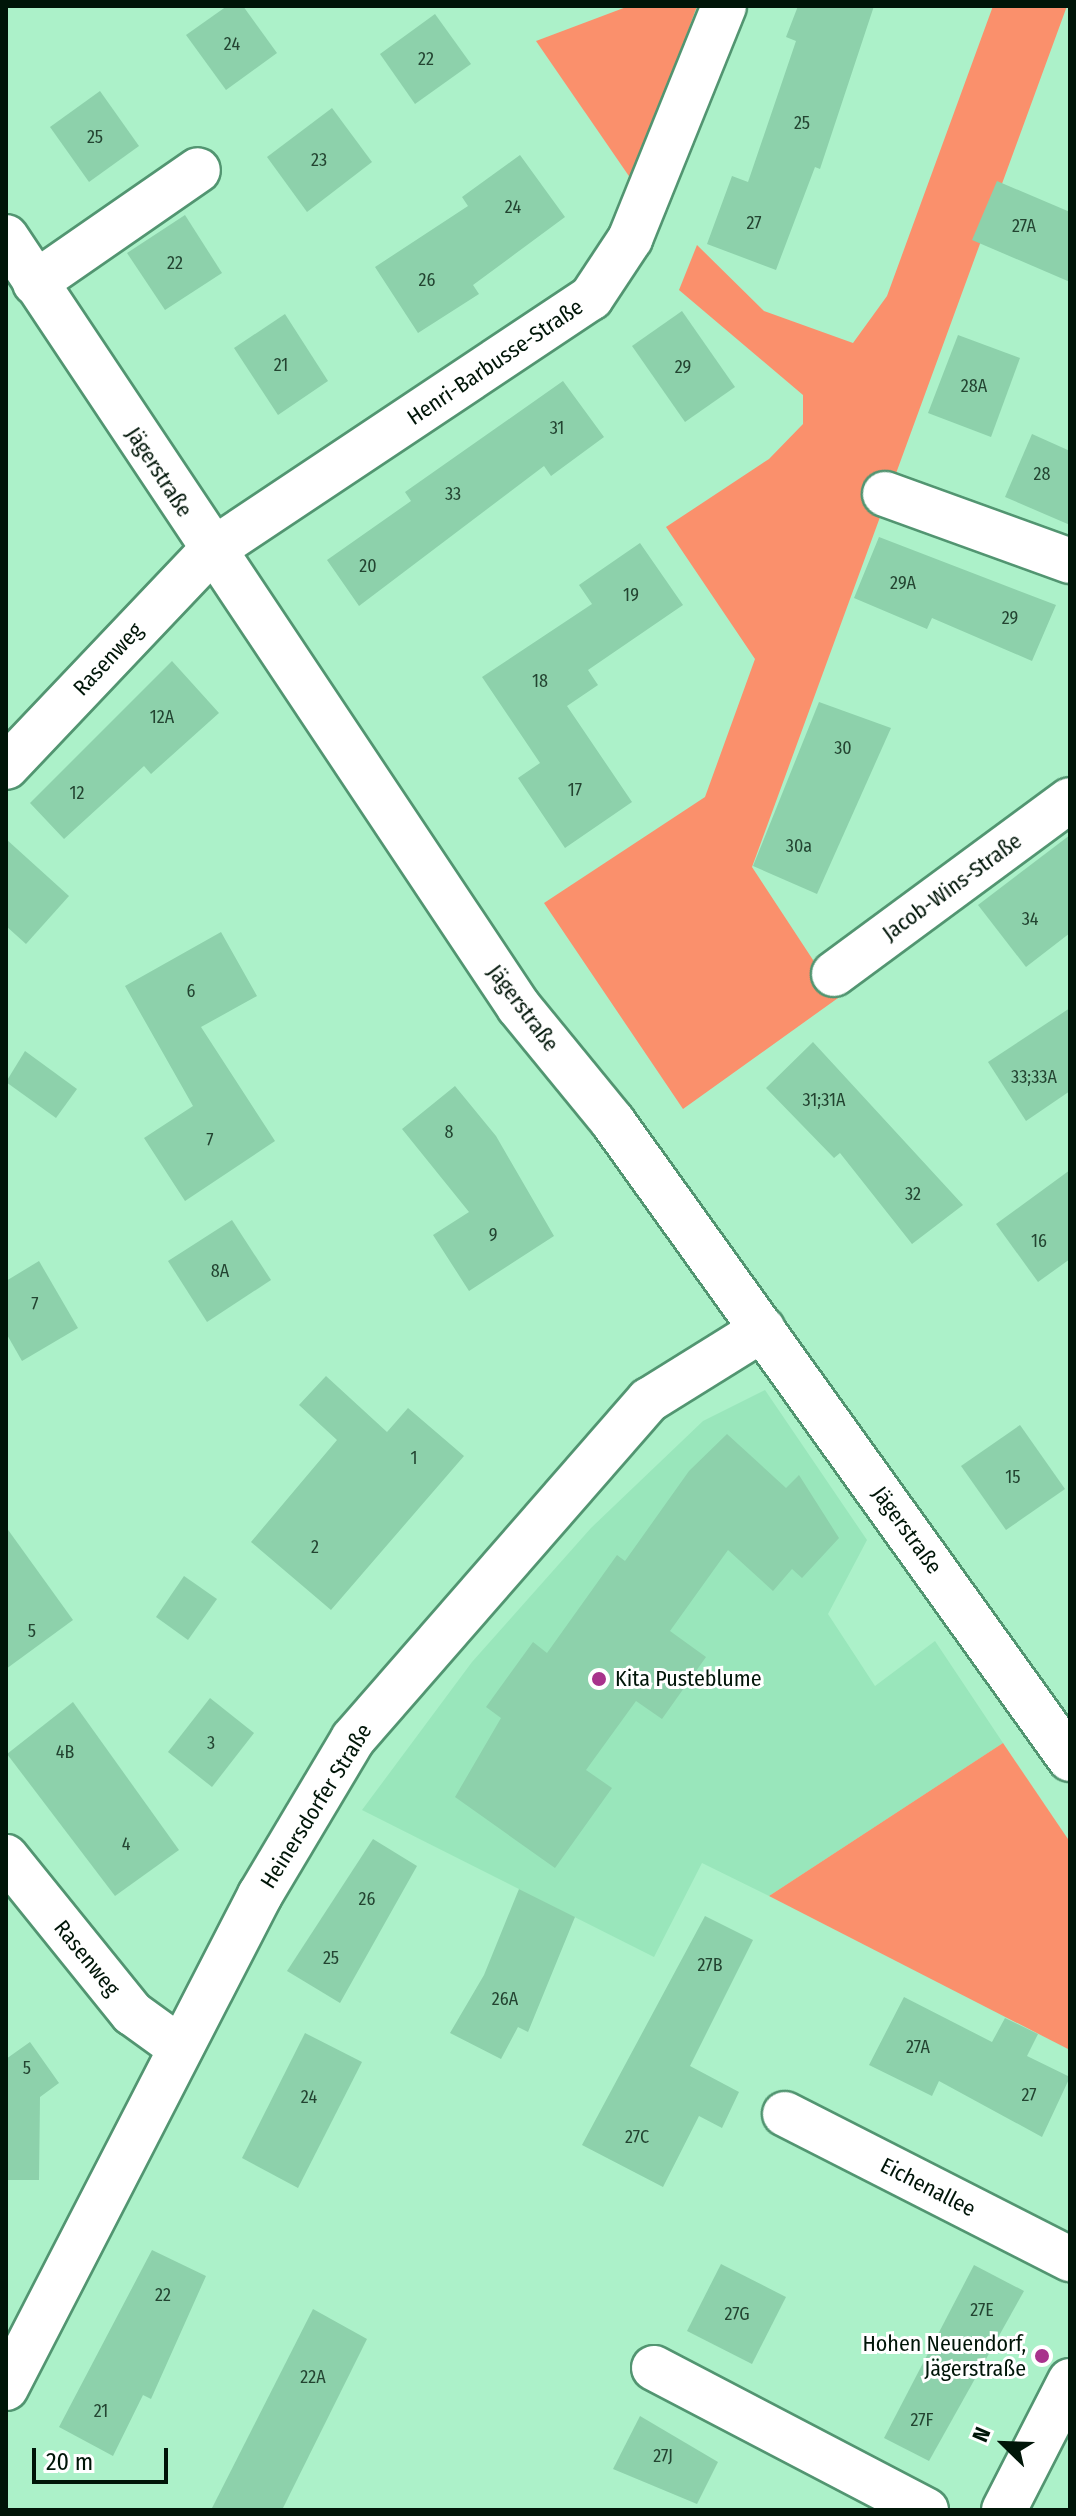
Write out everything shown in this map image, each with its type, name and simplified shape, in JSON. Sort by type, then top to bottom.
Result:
[{"type":"street","name":"Henri-Barbusse-Straße","points":[[211,551],[591,298],[630,239],[724,6]]},
{"type":"street","points":[[35,283],[198,170]]},
{"type":"street","name":"Jägerstraße","points":[[6,237],[211,551],[519,1007],[763,1329],[1070,1759]]},
{"type":"street","points":[[885,494],[1070,561]]},
{"type":"street","name":"Rasenweg","points":[[6,767],[211,551]]},
{"type":"street","name":"Jacob-Wins-Straße","points":[[834,974],[1070,800]]},
{"type":"street","name":"Heinersdorfer Straße","points":[[6,2388],[179,2047],[353,1739],[649,1400],[763,1329]]},
{"type":"street","name":"Rasenweg","points":[[6,1857],[132,2013],[179,2047]]},
{"type":"street","name":"Eichenallee","points":[[785,2114],[1070,2259]]},
{"type":"street","points":[[654,2368],[926,2510]]},
{"type":"street","points":[[1004,2510],[1070,2381]]},
{"type":"shaded area","points":[[629,6],[697,6],[633,182],[536,41]]},
{"type":"shaded area","points":[[993,6],[1067,6],[752,867],[838,998],[683,1109],[544,903],[705,797],[755,659],[666,527],[769,459],[803,424],[803,395],[679,290],[697,245],[764,311],[853,343],[887,296]]},
{"type":"shaded area","points":[[765,1390],[867,1540],[828,1614],[875,1686],[935,1641],[1003,1743],[769,1896],[702,1863],[654,1957],[362,1810],[472,1662],[591,1528],[703,1421]]},
{"type":"shaded area","points":[[1003,1743],[1070,1842],[1070,2050],[769,1896]]},
{"type":"building","points":[[227,6],[243,6],[277,53],[226,90],[186,35]]},
{"type":"building","points":[[798,6],[874,6],[820,169],[815,167],[776,270],[707,244],[732,176],[748,182],[796,41],[786,37]]},
{"type":"building","points":[[435,14],[471,64],[415,104],[380,54]]},
{"type":"building","points":[[100,91],[139,146],[89,182],[50,127]]},
{"type":"building","points":[[332,108],[372,162],[307,212],[267,157]]},
{"type":"building","points":[[520,155],[565,217],[473,285],[479,294],[418,333],[375,267],[468,206],[462,197]]},
{"type":"building","points":[[997,181],[1070,212],[1070,282],[972,240]]},
{"type":"building","points":[[185,215],[222,273],[165,310],[127,253]]},
{"type":"building","points":[[682,311],[735,387],[685,422],[632,346]]},
{"type":"building","points":[[285,314],[328,381],[278,415],[234,348]]},
{"type":"building","points":[[958,335],[1020,358],[991,437],[928,413]]},
{"type":"building","points":[[563,381],[604,437],[551,476],[544,466],[359,606],[327,560],[411,501],[405,492]]},
{"type":"building","points":[[1032,434],[1070,451],[1070,525],[1005,497]]},
{"type":"building","points":[[879,537],[1056,605],[1032,661],[932,618],[927,629],[854,598]]},
{"type":"building","points":[[640,543],[683,605],[588,670],[598,685],[567,706],[632,802],[565,848],[518,778],[540,763],[482,677],[592,604],[579,585]]},
{"type":"building","points":[[172,661],[219,713],[151,774],[144,766],[64,839],[30,803]]},
{"type":"building","points":[[819,702],[891,728],[817,894],[753,866]]},
{"type":"building","points":[[1070,835],[1070,933],[1026,967],[978,905]]},
{"type":"building","points":[[6,839],[69,896],[26,944],[6,926]]},
{"type":"building","points":[[221,932],[257,996],[201,1027],[275,1141],[185,1201],[144,1138],[193,1106],[125,986]]},
{"type":"building","points":[[1070,1008],[1070,1091],[1026,1121],[988,1062]]},
{"type":"building","points":[[813,1042],[963,1205],[912,1244],[840,1153],[834,1158],[766,1088]]},
{"type":"building","points":[[25,1051],[77,1089],[56,1118],[6,1082]]},
{"type":"building","points":[[455,1086],[496,1136],[554,1236],[469,1291],[433,1235],[469,1212],[402,1129]]},
{"type":"building","points":[[1070,1170],[1070,1259],[1038,1282],[996,1224]]},
{"type":"building","points":[[232,1220],[271,1280],[207,1322],[168,1261]]},
{"type":"building","points":[[39,1261],[78,1328],[22,1361],[6,1333],[6,1281]]},
{"type":"building","points":[[326,1376],[387,1432],[408,1408],[464,1456],[331,1610],[251,1542],[337,1440],[299,1405]]},
{"type":"building","points":[[1020,1425],[1065,1489],[1006,1530],[961,1466]]},
{"type":"building","name":"Kita Pusteblume","points":[[727,1434],[786,1488],[799,1475],[839,1538],[802,1578],[792,1569],[773,1591],[728,1550],[670,1631],[706,1657],[662,1719],[636,1701],[586,1770],[612,1788],[555,1868],[455,1797],[501,1718],[486,1707],[533,1642],[547,1653],[617,1555],[625,1561],[689,1471]]},
{"type":"building","points":[[6,1527],[73,1620],[6,1669]]},
{"type":"building","points":[[184,1576],[217,1599],[188,1640],[156,1617]]},
{"type":"building","points":[[210,1698],[254,1733],[212,1787],[168,1752]]},
{"type":"building","points":[[73,1702],[179,1850],[115,1896],[7,1754]]},
{"type":"building","points":[[373,1839],[417,1866],[340,2003],[287,1971]]},
{"type":"building","points":[[519,1889],[575,1917],[528,2032],[518,2027],[501,2059],[450,2033],[484,1975]]},
{"type":"building","points":[[705,1916],[753,1940],[690,2066],[739,2092],[722,2128],[699,2116],[663,2187],[582,2145]]},
{"type":"building","points":[[904,1997],[992,2042],[1005,2018],[1038,2034],[1027,2056],[1070,2077],[1042,2137],[939,2081],[932,2096],[869,2065]]},
{"type":"building","points":[[305,2033],[362,2062],[298,2188],[242,2158]]},
{"type":"building","points":[[30,2042],[59,2083],[40,2097],[39,2180],[6,2180],[6,2059]]},
{"type":"building","points":[[152,2250],[206,2276],[151,2399],[143,2395],[113,2456],[59,2427]]},
{"type":"building","points":[[721,2264],[786,2297],[752,2364],[687,2331]]},
{"type":"building","points":[[974,2265],[1024,2291],[929,2461],[884,2438]]},
{"type":"building","points":[[313,2309],[367,2339],[282,2510],[211,2510]]},
{"type":"building","points":[[640,2416],[718,2462],[697,2504],[613,2469]]},
{"type":"place","name":"Kita Pusteblume","points":[[599,1679]]},
{"type":"place","name":"Hohen Neuendorf, Jägerstraße","points":[[1042,2356]]}]
